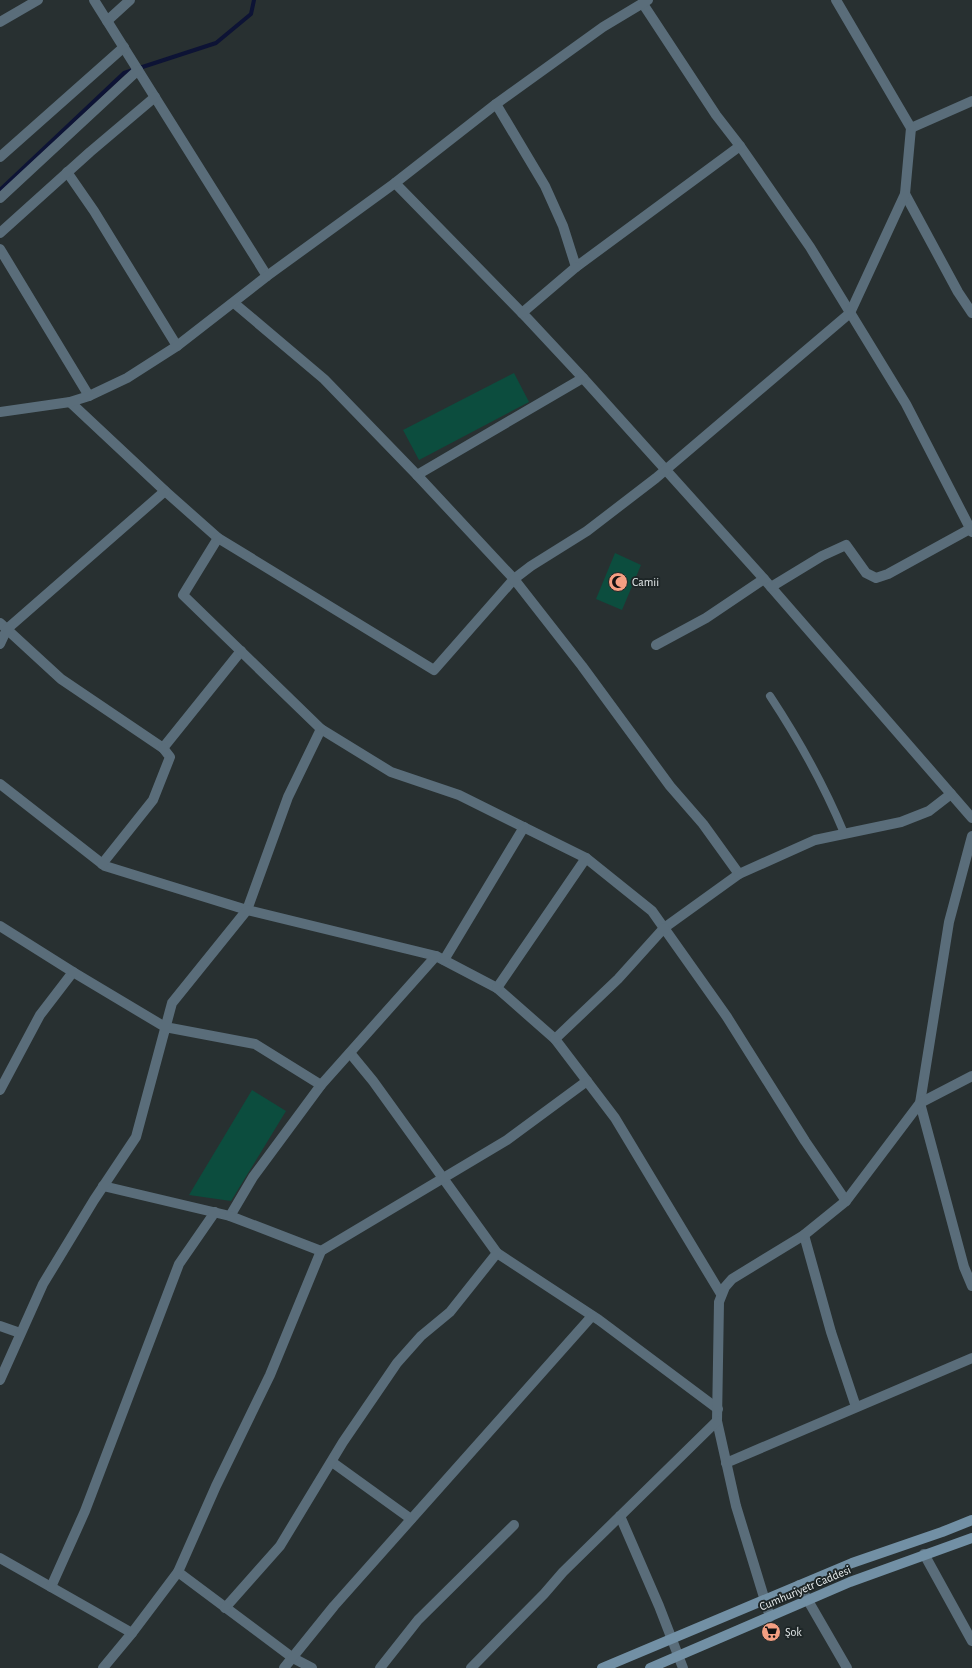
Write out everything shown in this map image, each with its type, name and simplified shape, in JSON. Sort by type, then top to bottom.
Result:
[{"type":"main road","points":[[602,1668],[852,1563],[972,1520]]},
{"type":"main road","name":"Cumhuriyetr Caddesi","points":[[650,1668],[679,1657],[807,1600],[924,1554],[972,1538]]},
{"type":"street","points":[[0,22],[38,0]]},
{"type":"street","points":[[94,0],[267,276]]},
{"type":"street","points":[[107,21],[130,0]]},
{"type":"street","points":[[70,402],[165,491],[218,538],[434,670],[514,579],[531,566],[587,531],[665,471],[850,313],[906,194],[910,128],[836,0]]},
{"type":"street","points":[[0,412],[70,402],[89,396],[127,378],[177,346],[267,276],[395,183],[496,104],[603,27],[646,2],[716,115],[740,146],[810,247],[906,404],[971,530],[888,574],[876,578],[866,573],[846,545],[767,583],[656,645]]},
{"type":"street","points":[[0,157],[124,47]]},
{"type":"street","points":[[0,198],[138,70]]},
{"type":"street","points":[[0,233],[67,172],[155,97]]},
{"type":"street","points":[[910,128],[972,101]]},
{"type":"street","points":[[496,104],[545,186],[563,226],[576,267]]},
{"type":"street","points":[[522,313],[576,267],[740,146]]},
{"type":"street","points":[[67,172],[94,211],[177,346]]},
{"type":"street","points":[[395,183],[583,378],[767,583],[972,818]]},
{"type":"street","points":[[906,194],[958,292],[972,313]]},
{"type":"street","points":[[0,249],[89,396]]},
{"type":"street","points":[[234,303],[324,379],[417,475],[514,579],[670,786],[703,824],[739,874]]},
{"type":"street","points":[[417,475],[583,378]]},
{"type":"street","points":[[0,644],[4,626],[165,491]]},
{"type":"street","points":[[218,538],[183,595],[321,729],[391,772],[459,795],[586,858],[652,911],[727,1017],[801,1135],[846,1201]]},
{"type":"street","points":[[4,626],[61,679],[162,748],[170,757],[153,800],[102,864]]},
{"type":"street","points":[[162,748],[240,651]]},
{"type":"street","points":[[0,1380],[43,1284],[103,1186],[136,1137],[172,1003],[247,910],[288,797],[321,729]]},
{"type":"street","points":[[0,784],[102,864],[247,910],[440,958],[497,988],[555,1040],[615,1118],[721,1294]]},
{"type":"street","points":[[555,1040],[618,978],[664,928],[739,874],[815,840],[901,822],[929,811],[951,794]]},
{"type":"street","points":[[230,1216],[253,1177],[321,1085],[440,958],[524,827]]},
{"type":"street","points":[[972,838],[948,922],[920,1103],[968,1266],[972,1286]]},
{"type":"street","points":[[497,988],[586,858]]},
{"type":"street","points":[[0,926],[165,1027],[255,1044],[321,1085]]},
{"type":"street","points":[[0,1090],[40,1015],[73,972]]},
{"type":"street","points":[[350,1053],[373,1081],[497,1253],[592,1316],[718,1409]]},
{"type":"street","points":[[770,1617],[736,1506],[717,1421],[719,1302],[721,1294],[732,1279],[804,1235],[846,1201],[920,1103],[972,1076]]},
{"type":"street","points":[[103,1668],[132,1633],[178,1572],[216,1486],[270,1375],[321,1251],[507,1140],[587,1081]]},
{"type":"street","points":[[103,1186],[230,1216],[321,1251]]},
{"type":"street","points":[[51,1587],[85,1510],[179,1264],[215,1212]]},
{"type":"street","points":[[804,1235],[831,1332],[856,1407]]},
{"type":"street","points":[[225,1608],[280,1546],[397,1362],[421,1336],[450,1312],[497,1253]]},
{"type":"street","points":[[284,1668],[334,1606],[411,1518],[592,1316]]},
{"type":"street","points":[[0,1326],[20,1333]]},
{"type":"street","points":[[726,1463],[972,1358]]},
{"type":"street","points":[[471,1668],[544,1594],[563,1572],[717,1421]]},
{"type":"street","points":[[332,1462],[411,1518]]},
{"type":"street","points":[[620,1516],[672,1638],[683,1668]]},
{"type":"street","points":[[380,1668],[418,1620],[514,1525]]},
{"type":"street","points":[[924,1554],[972,1641]]},
{"type":"street","points":[[0,1558],[132,1633]]},
{"type":"street","points":[[178,1572],[293,1658],[312,1668]]},
{"type":"street","points":[[799,1585],[847,1668]]},
{"type":"lane","points":[[770,696],[816,770],[844,834]]},
{"type":"building","points":[[514,373],[529,402],[419,460],[403,430]]},
{"type":"building","name":"Camii","points":[[615,553],[641,565],[622,610],[596,599]]},
{"type":"building","points":[[252,1090],[286,1111],[231,1201],[189,1195]]},
{"type":"waterway","points":[[0,190],[124,73],[216,43],[251,14],[254,0]]},
{"type":"place","name":"Camii","points":[[618,582]]},
{"type":"place","name":"Şok","points":[[771,1632]]}]
